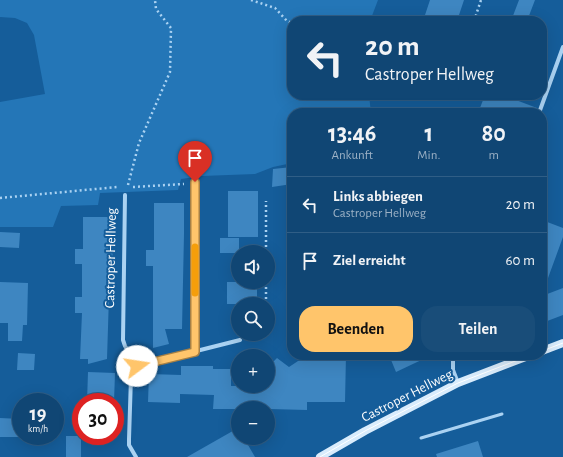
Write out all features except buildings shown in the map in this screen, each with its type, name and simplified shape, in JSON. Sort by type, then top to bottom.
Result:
[{"type":"main road","points":[[547,349],[563,343]]},
{"type":"main road","name":"Castroper Hellweg","points":[[320,457],[365,431],[458,384],[518,360]]},
{"type":"street","points":[[547,91],[563,46]]},
{"type":"street","points":[[195,182],[195,352]]},
{"type":"street","name":"Castroper Hellweg","points":[[125,195],[123,340],[137,366]]},
{"type":"street","points":[[136,457],[129,445],[131,377],[137,366],[236,341]]},
{"type":"street","points":[[453,360],[453,370],[458,384]]},
{"type":"lane","points":[[421,438],[502,414]]},
{"type":"path","points":[[125,195],[138,144],[170,72],[170,28],[156,9],[155,0]]},
{"type":"path","points":[[251,0],[275,8],[287,21]]},
{"type":"path","points":[[476,16],[481,0]]},
{"type":"path","points":[[0,198],[127,187],[178,185],[195,182]]},
{"type":"path","points":[[266,202],[266,245]]},
{"type":"shaded area","points":[[0,0],[378,0],[372,16],[287,16],[287,100],[370,100],[370,108],[287,108],[287,164],[273,167],[255,174],[202,176],[181,179],[178,190],[100,193],[98,205],[61,206],[53,227],[0,227],[0,102],[45,94],[34,35],[27,23],[15,18],[0,17]]},
{"type":"tram line","points":[[547,349],[563,343]]},
{"type":"tram line","points":[[320,457],[365,431],[458,383],[518,360]]},
{"type":"slow traffic","points":[[195,247],[195,293]]},
{"type":"route","points":[[137,366],[195,352],[195,182]]}]
